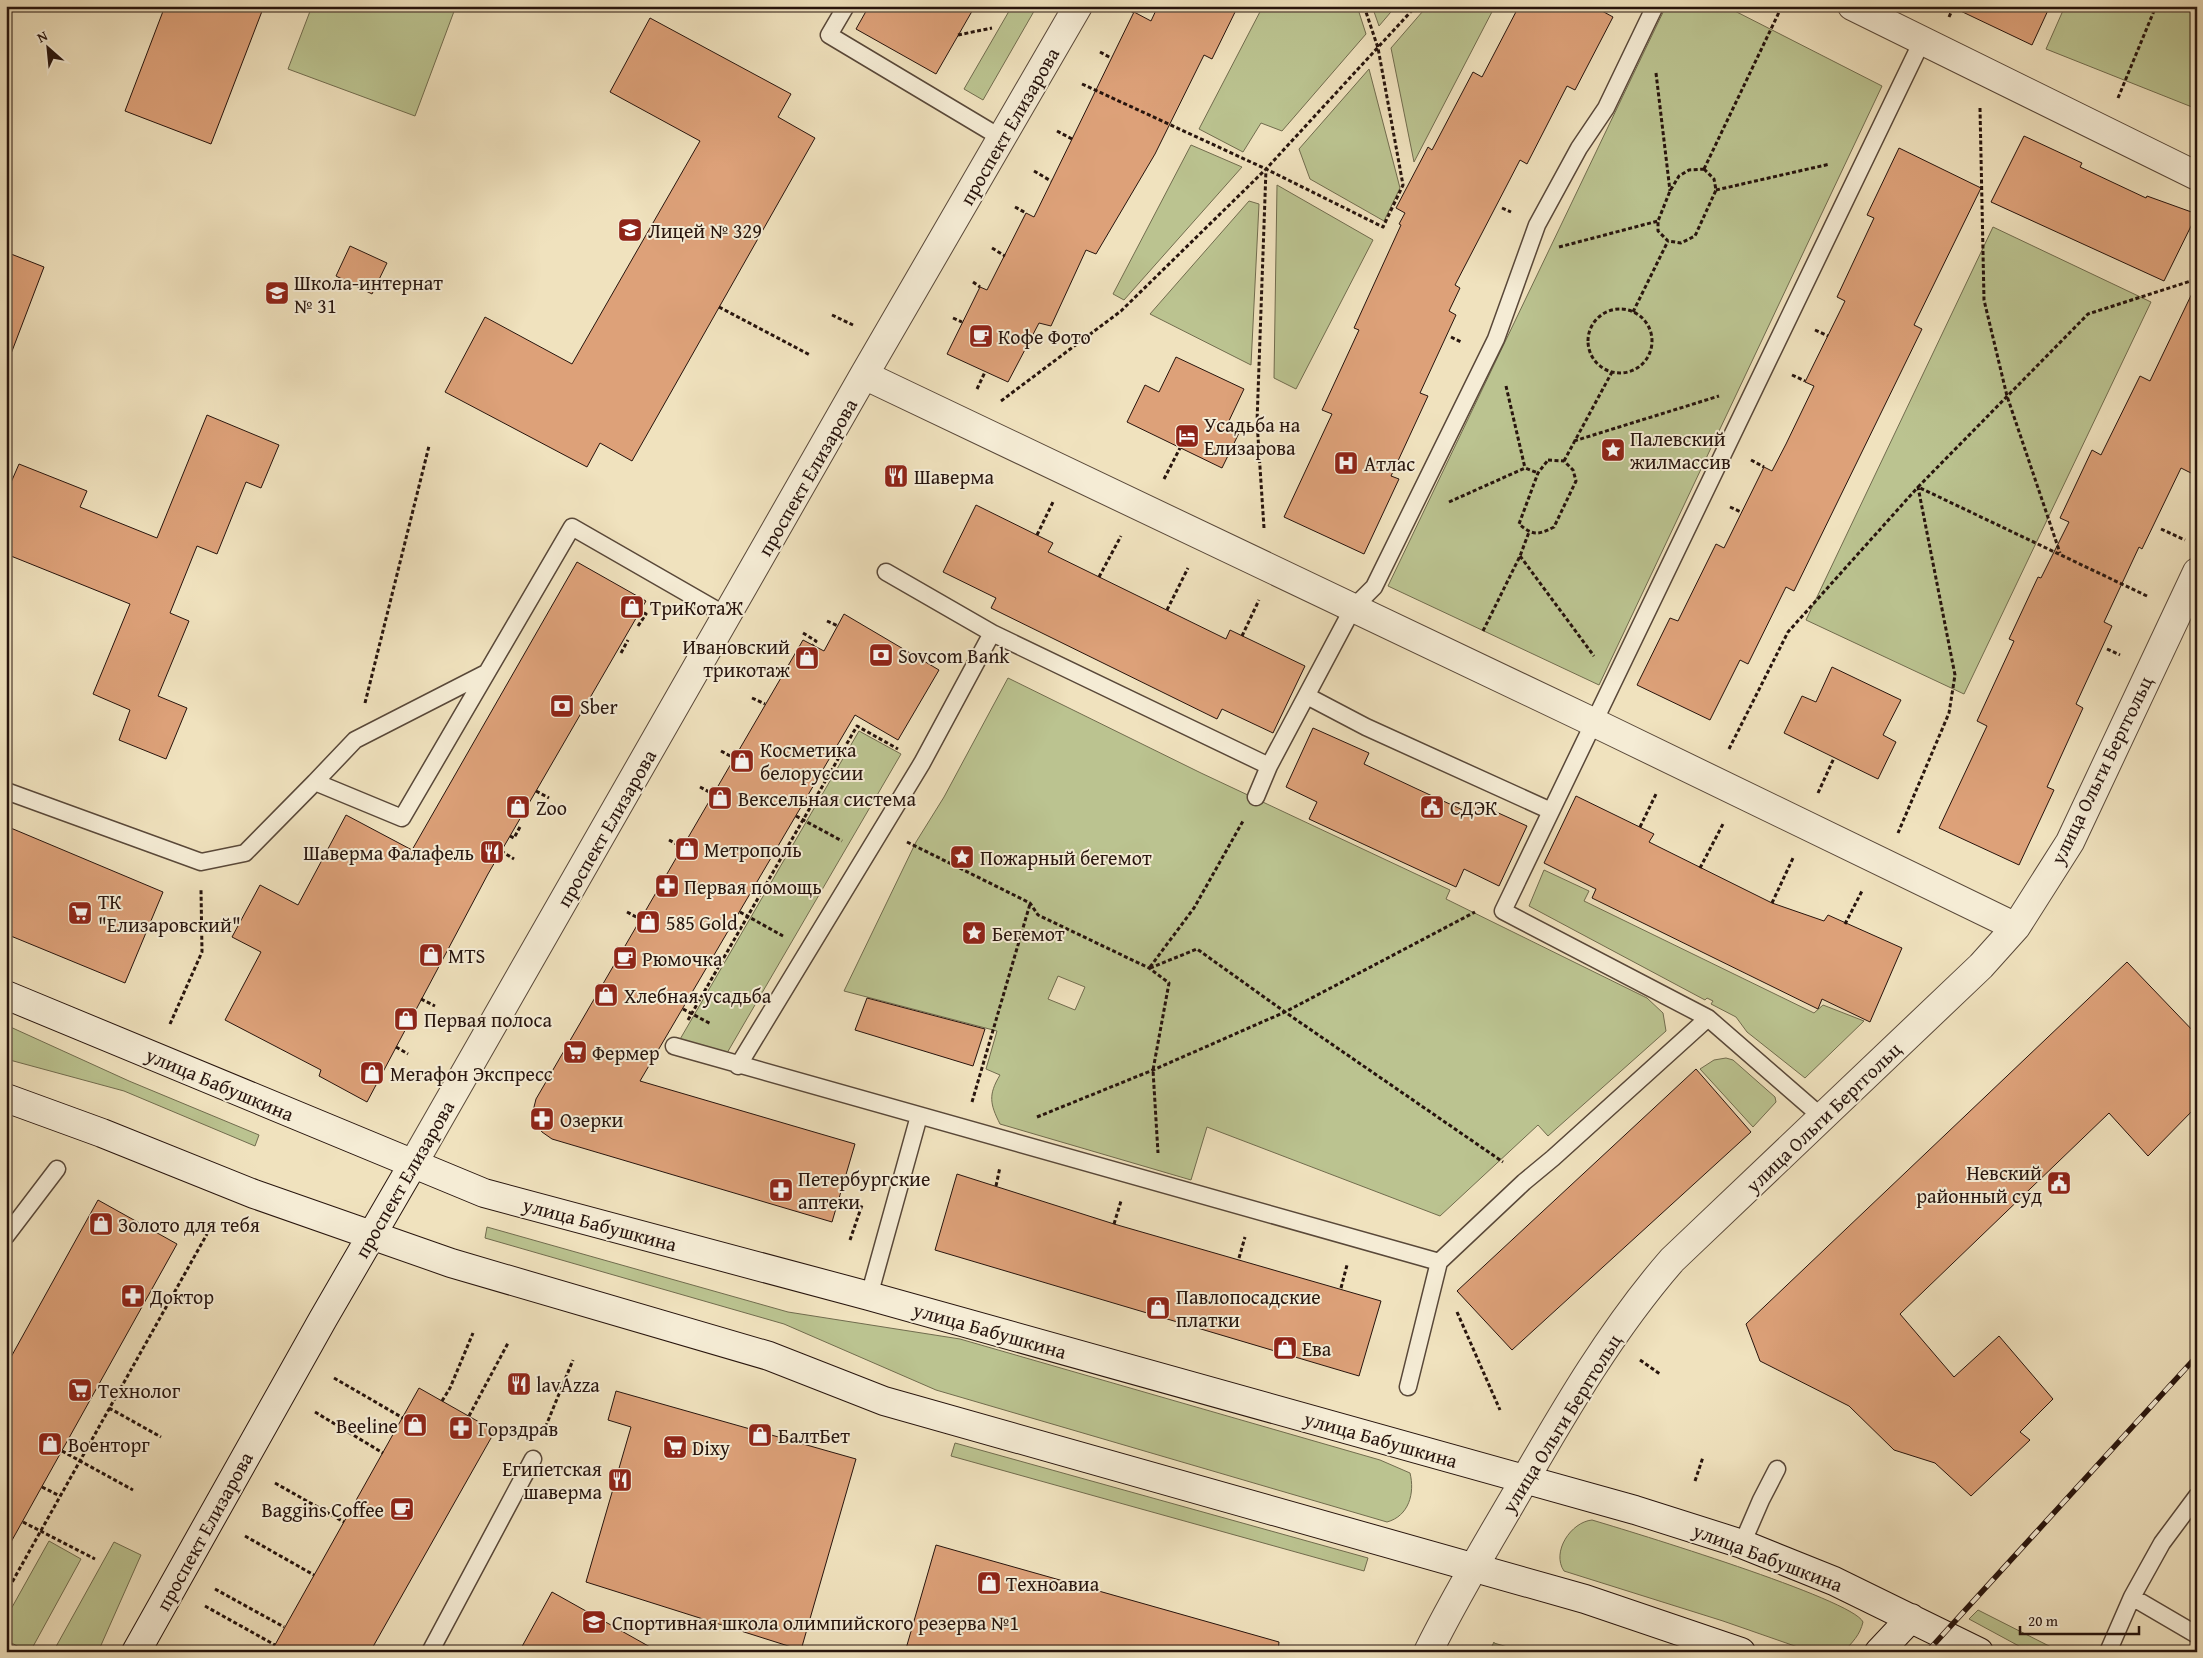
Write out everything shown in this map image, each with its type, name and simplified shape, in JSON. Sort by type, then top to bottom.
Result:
[{"type":"street","name":"проспект Елизарова","points":[[136,1652],[726,616],[864,375],[1003,139],[1078,6]]},
{"type":"street","points":[[1852,6],[1923,39],[2104,132],[2197,175]]},
{"type":"street","points":[[864,375],[1595,723],[2016,927]]},
{"type":"street","name":"улица Ольги Берггольц","points":[[1428,1652],[1450,1607],[1593,1364],[1643,1294],[1672,1260],[1982,966],[2016,927],[2070,842],[2197,572]]},
{"type":"street","name":"улица Бабушкина","points":[[6,995],[484,1193],[869,1296],[1635,1510],[1742,1544],[1834,1581],[1979,1652]]},
{"type":"street","points":[[6,1098],[102,1133],[254,1194],[451,1263],[769,1356],[884,1401],[1326,1528],[1474,1567],[1585,1599],[1741,1652]]},
{"type":"street","points":[[1879,1652],[1912,1618]]},
{"type":"lane","points":[[846,6],[829,34],[1003,139]]},
{"type":"lane","points":[[1256,797],[1269,766],[1353,608],[1374,587],[1496,339],[1537,225],[1579,148],[1606,108],[1655,6]]},
{"type":"lane","points":[[1823,1118],[1708,1018],[1503,911],[1614,684],[1755,385],[1923,39]]},
{"type":"lane","points":[[315,782],[402,818],[572,527],[726,616]]},
{"type":"lane","points":[[886,572],[992,632],[1269,766]]},
{"type":"lane","points":[[738,1066],[922,762],[992,632]]},
{"type":"lane","points":[[6,792],[201,862],[245,853],[356,740],[487,672]]},
{"type":"lane","points":[[1307,696],[1366,727],[1551,811]]},
{"type":"lane","points":[[1408,1387],[1439,1262],[1524,1182],[1549,1162],[1708,1018]]},
{"type":"lane","points":[[674,1046],[738,1066],[1439,1262]]},
{"type":"lane","points":[[869,1296],[919,1116]]},
{"type":"lane","points":[[6,1236],[57,1169]]},
{"type":"lane","points":[[430,1652],[533,1459]]},
{"type":"lane","points":[[1742,1544],[1760,1500],[1777,1469]]},
{"type":"lane","points":[[2108,1652],[2132,1597],[2162,1543],[2197,1496]]},
{"type":"lane","points":[[2132,1597],[2197,1636]]},
{"type":"path","points":[[1082,84],[1266,169],[1383,227],[1403,185],[1378,48],[1364,6]]},
{"type":"path","points":[[986,433],[1000,402],[1121,311],[1266,169],[1416,6]]},
{"type":"path","points":[[1704,169],[1782,6]]},
{"type":"path","points":[[2104,132],[2156,6]]},
{"type":"path","points":[[1125,7],[1134,12]]},
{"type":"path","points":[[958,35],[992,28]]},
{"type":"path","points":[[1100,52],[1111,58]]},
{"type":"path","points":[[1979,67],[1984,300],[2008,396],[2060,553]]},
{"type":"path","points":[[1656,73],[1670,191]]},
{"type":"path","points":[[1056,131],[1072,139]]},
{"type":"path","points":[[1716,190],[1867,156]]},
{"type":"path","points":[[1264,535],[1257,422],[1266,169]]},
{"type":"path","points":[[1704,169],[1714,179],[1716,190],[1694,236],[1681,243],[1668,241],[1658,231],[1658,221],[1670,191],[1679,176],[1688,170],[1704,169]]},
{"type":"path","points":[[1034,171],[1051,182]]},
{"type":"path","points":[[1015,207],[1026,213]]},
{"type":"path","points":[[1525,257],[1658,221]]},
{"type":"path","points":[[1633,312],[1668,241]]},
{"type":"path","points":[[992,248],[1005,256]]},
{"type":"path","points":[[1726,754],[1788,632],[1918,487],[2088,314],[2197,279]]},
{"type":"path","points":[[972,282],[980,287]]},
{"type":"path","points":[[719,307],[810,355]]},
{"type":"path","points":[[1623,309],[1633,312],[1642,318],[1652,336],[1652,346],[1648,357],[1633,371],[1612,372],[1594,360],[1588,340],[1595,321],[1603,314],[1623,309]]},
{"type":"path","points":[[832,314],[853,325]]},
{"type":"path","points":[[953,318],[962,322]]},
{"type":"path","points":[[1496,339],[1525,468]]},
{"type":"path","points":[[974,394],[984,372]]},
{"type":"path","points":[[1564,461],[1612,372]]},
{"type":"path","points":[[1574,441],[1755,385]]},
{"type":"path","points":[[356,740],[429,446]]},
{"type":"path","points":[[1161,484],[1180,448]]},
{"type":"path","points":[[1548,460],[1564,461],[1573,470],[1576,480],[1554,527],[1540,534],[1528,532],[1519,524],[1538,473],[1548,460]]},
{"type":"path","points":[[1448,502],[1525,468],[1538,473]]},
{"type":"path","points":[[1918,487],[2060,553],[2148,597]]},
{"type":"path","points":[[1898,833],[1949,713],[1955,675],[1918,487]]},
{"type":"path","points":[[1037,535],[1054,501]]},
{"type":"path","points":[[2161,528],[2186,540]]},
{"type":"path","points":[[1481,637],[1520,556],[1528,532]]},
{"type":"path","points":[[1099,577],[1122,534]]},
{"type":"path","points":[[1520,556],[1614,684]]},
{"type":"path","points":[[1167,610],[1189,566]]},
{"type":"path","points":[[1242,636],[1264,592]]},
{"type":"path","points":[[638,626],[646,614],[641,611]]},
{"type":"path","points":[[826,620],[838,626]]},
{"type":"path","points":[[803,633],[816,641],[813,645]]},
{"type":"path","points":[[621,653],[628,640]]},
{"type":"path","points":[[752,698],[765,704]]},
{"type":"path","points":[[674,1046],[857,726],[922,762]]},
{"type":"path","points":[[721,751],[734,758]]},
{"type":"path","points":[[1817,796],[1834,758]]},
{"type":"path","points":[[1640,827],[1661,785]]},
{"type":"path","points":[[700,787],[713,794]]},
{"type":"path","points":[[536,791],[549,798]]},
{"type":"path","points":[[1149,968],[1194,908],[1256,797]]},
{"type":"path","points":[[796,816],[867,854]]},
{"type":"path","points":[[1700,868],[1726,816]]},
{"type":"path","points":[[510,836],[514,838],[521,825]]},
{"type":"path","points":[[882,830],[1030,903],[1038,915],[1149,968],[1169,983],[1153,1070],[1159,1183]]},
{"type":"path","points":[[669,840],[682,847]]},
{"type":"path","points":[[501,851],[514,859]]},
{"type":"path","points":[[1772,903],[1796,851]]},
{"type":"path","points":[[170,1024],[202,952],[201,862]]},
{"type":"path","points":[[1845,924],[1865,884]]},
{"type":"path","points":[[963,1128],[1030,903]]},
{"type":"path","points":[[1007,1141],[1012,1127],[1153,1070],[1284,1012],[1472,912],[1503,911]]},
{"type":"path","points":[[627,912],[640,919]]},
{"type":"path","points":[[740,912],[809,950]]},
{"type":"path","points":[[1149,968],[1197,949],[1284,1012],[1500,1159],[1524,1182]]},
{"type":"path","points":[[421,999],[435,1006]]},
{"type":"path","points":[[396,1047],[408,1054]]},
{"type":"path","points":[[6,1593],[206,1234]]},
{"type":"path","points":[[1434,1280],[1451,1298],[1500,1410]]},
{"type":"path","points":[[442,1401],[450,1388],[473,1333]]},
{"type":"path","points":[[469,1416],[508,1343]]},
{"type":"path","points":[[1639,1359],[1660,1374]]},
{"type":"path","points":[[533,1459],[572,1360]]},
{"type":"path","points":[[334,1378],[403,1418]]},
{"type":"path","points":[[109,1408],[161,1437]]},
{"type":"path","points":[[315,1412],[383,1453]]},
{"type":"path","points":[[62,1451],[132,1490]]},
{"type":"path","points":[[1695,1482],[1703,1457]]},
{"type":"path","points":[[275,1483],[344,1522]]},
{"type":"path","points":[[42,1487],[60,1496]]},
{"type":"path","points":[[23,1522],[95,1559]]},
{"type":"path","points":[[245,1536],[314,1575]]},
{"type":"path","points":[[215,1590],[284,1628]]},
{"type":"path","points":[[205,1606],[275,1645]]},
{"type":"green space","points":[[312,6],[456,6],[415,116],[288,69]]},
{"type":"green space","points":[[1012,6],[1037,6],[983,100],[964,89]]},
{"type":"green space","points":[[1263,6],[1357,6],[1366,34],[1282,131],[1261,123],[1243,152],[1199,129]]},
{"type":"green space","points":[[1372,6],[1396,6],[1379,26]]},
{"type":"green space","points":[[1440,6],[1495,6],[1414,162],[1391,48],[1423,11]]},
{"type":"green space","points":[[1666,6],[1725,6],[1882,86],[1599,685],[1388,586]]},
{"type":"green space","points":[[2065,6],[2197,6],[2197,109],[2046,49]]},
{"type":"green space","points":[[1369,69],[1400,188],[1384,221],[1310,179],[1299,149]]},
{"type":"green space","points":[[1191,145],[1242,167],[1124,300],[1113,294]]},
{"type":"green space","points":[[1277,185],[1373,240],[1296,389],[1274,378]]},
{"type":"green space","points":[[1249,201],[1259,204],[1251,365],[1150,314]]},
{"type":"green space","points":[[1993,227],[2151,302],[1964,694],[1806,620]]},
{"type":"green space","points":[[1008,678],[1201,773],[1450,890],[1446,899],[1647,998],[1663,1013],[1666,1031],[1548,1136],[1538,1125],[1440,1216],[1207,1127],[1191,1180],[1000,1124],[992,1105],[992,1094],[1000,1075],[986,1069],[997,1031],[844,991],[916,842],[944,797]],"holes":[[[1058,976],[1085,987],[1075,1010],[1048,999]]]},
{"type":"green space","points":[[859,731],[901,754],[727,1053],[679,1041]]},
{"type":"green space","points":[[1544,870],[1589,891],[1584,901],[1814,1013],[1823,1005],[1864,1021],[1805,1078],[1747,1032],[1736,1017],[1711,1004],[1713,1001],[1707,998],[1705,1000],[1529,906]]},
{"type":"green space","points":[[6,1025],[129,1081],[259,1135],[255,1146],[124,1091],[6,1059]]},
{"type":"green space","points":[[1726,1058],[1733,1060],[1775,1097],[1776,1102],[1753,1127],[1700,1069],[1714,1060]]},
{"type":"green space","points":[[487,1227],[788,1312],[960,1339],[1380,1460],[1410,1473],[1412,1488],[1409,1503],[1401,1515],[1387,1522],[936,1390],[784,1324],[485,1238]]},
{"type":"green space","points":[[955,1443],[1368,1558],[1364,1571],[951,1456]]},
{"type":"green space","points":[[1592,1520],[1738,1566],[1822,1598],[1850,1611],[1863,1622],[1862,1627],[1855,1639],[1843,1652],[1812,1652],[1723,1621],[1564,1571],[1560,1555],[1565,1539],[1577,1526]]},
{"type":"green space","points":[[49,1541],[81,1559],[30,1652],[28,1652],[6,1640],[6,1618]]},
{"type":"green space","points":[[114,1542],[141,1555],[98,1652],[53,1652]]},
{"type":"green space","points":[[1978,1610],[2053,1648],[2056,1652],[2030,1652],[1969,1619]]},
{"type":"green space","points":[[1494,1643],[1521,1651],[1489,1652]]},
{"type":"building","points":[[165,6],[264,6],[211,144],[125,111]]},
{"type":"building","points":[[869,6],[975,6],[936,74],[856,29]]},
{"type":"building","points":[[1158,6],[1238,6],[1212,59],[1204,55],[1155,154],[1096,254],[1086,250],[1051,326],[1039,323],[1008,382],[947,354],[980,287],[987,290],[1026,213],[1034,217],[1134,12],[1151,21]]},
{"type":"building","points":[[1519,6],[1593,6],[1613,17],[1575,90],[1567,86],[1527,164],[1520,160],[1455,285],[1460,288],[1449,311],[1456,315],[1420,393],[1428,396],[1391,476],[1399,479],[1364,554],[1284,517],[1332,414],[1322,410],[1359,330],[1354,328],[1401,225],[1399,224],[1405,213],[1396,208],[1428,147],[1432,150],[1473,72],[1482,77]]},
{"type":"building","points":[[1950,6],[2050,6],[2032,45]]},
{"type":"building","points":[[650,18],[791,94],[778,117],[815,138],[632,461],[600,443],[587,467],[445,392],[485,317],[572,364],[700,141],[610,92]]},
{"type":"building","points":[[2024,136],[2082,163],[2080,167],[2146,198],[2147,196],[2197,214],[2164,281],[1991,202]]},
{"type":"building","points":[[1899,148],[1981,188],[1914,325],[1922,329],[1794,591],[1786,587],[1748,664],[1740,660],[1710,720],[1637,685],[1670,618],[1678,621],[1716,544],[1724,548],[1764,467],[1772,471],[1786,444],[1814,386],[1805,382],[1845,301],[1837,297],[1874,218],[1867,215]]},
{"type":"building","points":[[350,246],[387,263],[372,294],[336,276]]},
{"type":"building","points":[[6,252],[44,267],[9,359],[6,358]]},
{"type":"building","points":[[2197,283],[2197,476],[2181,468],[2142,549],[2139,547],[2104,622],[2112,626],[2076,704],[2083,708],[2047,787],[2054,790],[2019,865],[1939,828],[1987,726],[1977,721],[2014,641],[2009,639],[2038,577],[2041,578],[2069,522],[2060,518],[2092,450],[2101,455],[2140,376],[2150,381]]},
{"type":"building","points":[[1176,357],[1244,389],[1227,425],[1240,431],[1222,468],[1127,422],[1145,385],[1159,392]]},
{"type":"building","points":[[207,415],[279,445],[261,488],[246,482],[217,554],[197,546],[170,613],[189,621],[158,696],[187,708],[166,759],[119,740],[130,710],[93,694],[130,604],[6,554],[6,494],[19,464],[87,491],[80,507],[157,538]]},
{"type":"building","points":[[976,505],[1053,543],[1048,552],[1226,639],[1230,630],[1305,666],[1273,733],[1222,709],[1217,719],[991,608],[996,598],[943,572]]},
{"type":"building","points":[[577,562],[646,601],[488,874],[367,1102],[319,1076],[321,1070],[225,1020],[261,952],[232,937],[260,885],[298,905],[346,815],[412,850]]},
{"type":"building","points":[[844,614],[939,670],[898,740],[855,715],[640,1081],[855,1144],[832,1222],[552,1139],[542,1132],[535,1122],[533,1111],[536,1099],[803,640],[824,651]]},
{"type":"building","points":[[1832,667],[1901,700],[1883,735],[1896,742],[1878,779],[1784,733],[1802,696],[1816,702]]},
{"type":"building","points":[[1313,728],[1369,753],[1364,764],[1467,812],[1472,801],[1527,826],[1499,886],[1464,869],[1456,887],[1309,819],[1317,802],[1286,787]]},
{"type":"building","points":[[1576,796],[1654,834],[1649,842],[1772,903],[1824,921],[1828,915],[1902,948],[1870,1022],[1822,999],[1818,1009],[1592,898],[1596,889],[1544,863]]},
{"type":"building","name":"ТК \"Елизаровский\"","points":[[6,826],[163,892],[125,983],[6,934]]},
{"type":"building","points":[[2127,962],[2197,1035],[2197,1106],[2148,1156],[2109,1113],[1900,1314],[1954,1377],[1999,1336],[2053,1399],[2020,1432],[2030,1440],[1971,1496],[1935,1463],[1894,1450],[1849,1406],[1760,1361],[1746,1324]]},
{"type":"building","points":[[867,998],[985,1029],[973,1066],[855,1030]]},
{"type":"building","points":[[1696,1069],[1751,1132],[1512,1350],[1457,1291]]},
{"type":"building","points":[[957,1174],[1114,1224],[1381,1301],[1359,1376],[935,1250]]},
{"type":"building","points":[[98,1200],[177,1244],[6,1551],[6,1366]]},
{"type":"building","points":[[419,1388],[495,1431],[370,1652],[271,1652]]},
{"type":"building","points":[[616,1391],[856,1459],[801,1650],[586,1582],[631,1427],[608,1420]]},
{"type":"building","points":[[936,1545],[1279,1642],[1278,1652],[905,1652]]},
{"type":"building","points":[[552,1592],[659,1652],[519,1652]]},
{"type":"railway","points":[[1927,1652],[2197,1356]]},
{"type":"place","name":"Лицей № 329","points":[[630,230]]},
{"type":"place","name":"Школа-интернат № 31","points":[[277,293]]},
{"type":"place","name":"Кофе Фото","points":[[981,336]]},
{"type":"place","name":"Усадьба на Елизарова","points":[[1187,436]]},
{"type":"place","name":"Палевский жилмассив","points":[[1613,450]]},
{"type":"place","name":"Атлас","points":[[1346,463]]},
{"type":"place","name":"Шаверма","points":[[896,476]]},
{"type":"place","name":"ТриКотаЖ","points":[[632,607]]},
{"type":"place","name":"Sovcom Bank","points":[[881,655]]},
{"type":"place","name":"Ивановский трикотаж","points":[[807,658]]},
{"type":"place","name":"Sber","points":[[562,706]]},
{"type":"place","name":"Косметика белоруссии","points":[[742,761]]},
{"type":"place","name":"Вексельная система","points":[[720,798]]},
{"type":"place","name":"Zoo","points":[[518,807]]},
{"type":"place","name":"СДЭК","points":[[1432,807]]},
{"type":"place","name":"Метрополь","points":[[687,849]]},
{"type":"place","name":"Шаверма Фалафель","points":[[492,852]]},
{"type":"place","name":"Пожарный бегемот","points":[[962,857]]},
{"type":"place","name":"Первая помощь","points":[[667,886]]},
{"type":"place","name":"ТК \"Елизаровский\"","points":[[80,913]]},
{"type":"place","name":"585 Gold","points":[[648,922]]},
{"type":"place","name":"Бегемот","points":[[974,933]]},
{"type":"place","name":"MTS","points":[[431,955]]},
{"type":"place","name":"Рюмочка","points":[[625,958]]},
{"type":"place","name":"Хлебная усадьба","points":[[606,995]]},
{"type":"place","name":"Первая полоса","points":[[406,1019]]},
{"type":"place","name":"Фермер","points":[[575,1052]]},
{"type":"place","name":"Мегафон Экспресс","points":[[372,1073]]},
{"type":"place","name":"Озерки","points":[[542,1119]]},
{"type":"place","name":"Невский районный суд","points":[[2059,1183]]},
{"type":"place","name":"Петербургские аптеки","points":[[781,1190]]},
{"type":"place","name":"Золото для тебя","points":[[101,1224]]},
{"type":"place","name":"Доктор","points":[[133,1296]]},
{"type":"place","name":"Павлопосадские платки","points":[[1158,1308]]},
{"type":"place","name":"Ева","points":[[1285,1348]]},
{"type":"place","name":"lavAzza","points":[[519,1384]]},
{"type":"place","name":"Технолог","points":[[80,1390]]},
{"type":"place","name":"Beeline","points":[[415,1425]]},
{"type":"place","name":"Горздрав","points":[[461,1428]]},
{"type":"place","name":"БалтБет","points":[[760,1435]]},
{"type":"place","name":"Военторг","points":[[50,1444]]},
{"type":"place","name":"Dixy","points":[[675,1447]]},
{"type":"place","name":"Египетская шаверма","points":[[620,1480]]},
{"type":"place","name":"Baggins Coffee","points":[[402,1509]]},
{"type":"place","name":"Техноавиа","points":[[989,1583]]},
{"type":"place","name":"Спортивная школа олимпийского резерва №1","points":[[594,1622]]}]
